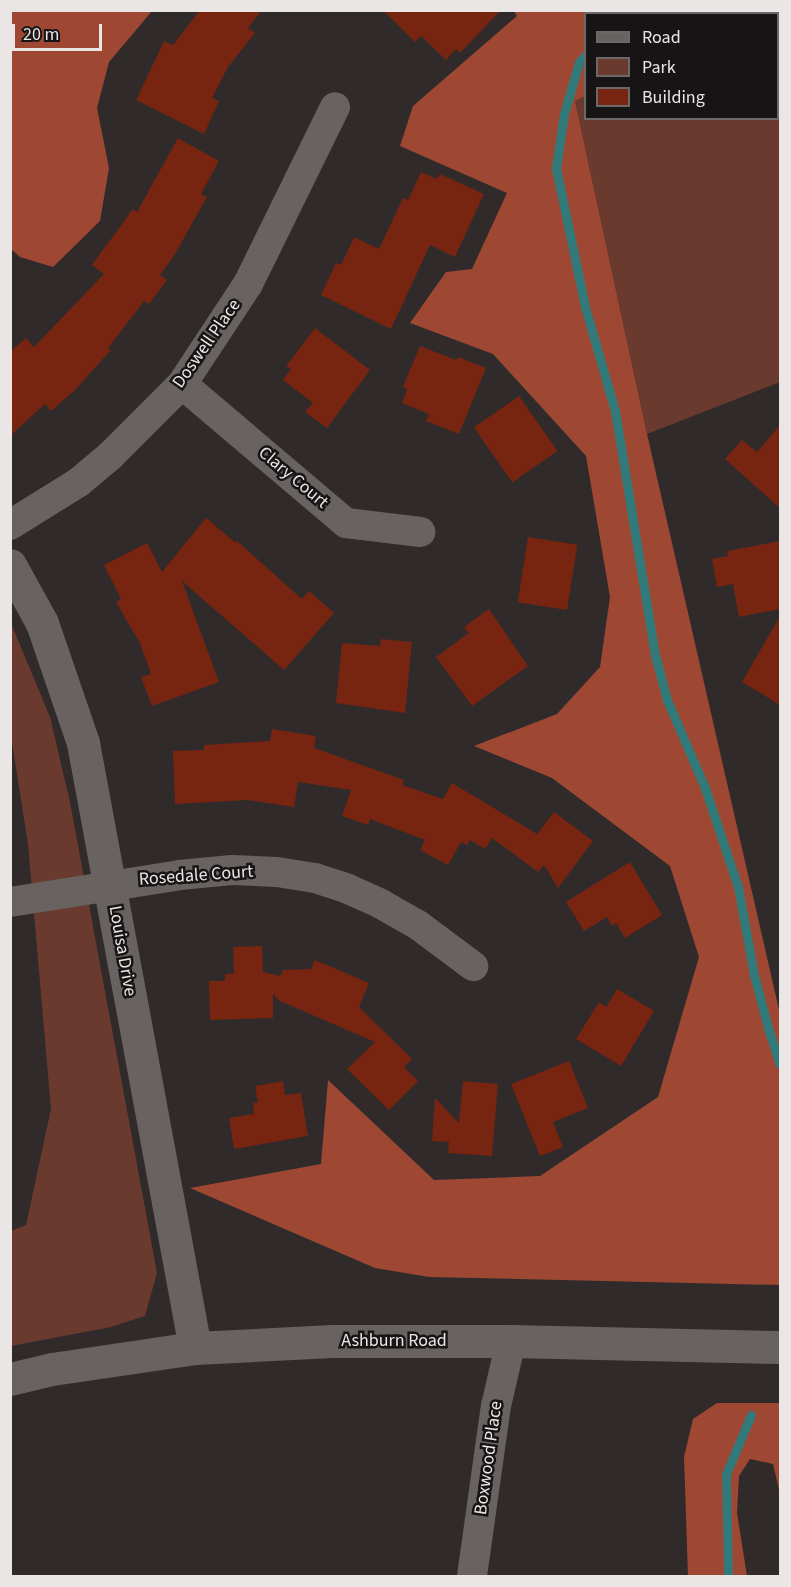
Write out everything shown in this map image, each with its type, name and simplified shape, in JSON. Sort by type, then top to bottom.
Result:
[{"type":"street","name":"Doswell Place","points":[[10,525],[79,482],[118,448],[182,384],[248,284],[335,107]]},
{"type":"street","name":"Clary Court","points":[[182,384],[346,523],[420,532]]},
{"type":"street","name":"Louisa Drive","points":[[10,565],[42,623],[83,743],[195,1348]]},
{"type":"street","name":"Rosedale Court","points":[[10,902],[109,884],[232,870],[278,872],[315,878],[348,889],[381,904],[418,926],[473,966]]},
{"type":"street","name":"Ashburn Road","points":[[10,1378],[52,1369],[195,1348],[332,1341],[511,1341],[780,1347]]},
{"type":"street","name":"Boxwood Place","points":[[472,1576],[496,1406],[511,1341]]},
{"type":"green space","points":[[779,58],[780,382],[647,434],[575,101],[584,96],[584,120],[779,120]]},
{"type":"green space","points":[[10,621],[50,717],[70,802],[157,1273],[145,1316],[111,1327],[11,1346],[11,1231],[26,1225],[51,1109],[28,844],[11,736]]},
{"type":"shaded area","points":[[11,10],[152,11],[109,62],[97,108],[109,168],[100,221],[53,267],[20,257],[11,249]]},
{"type":"shaded area","points":[[514,11],[776,11],[584,12],[584,96],[575,101],[647,434],[780,1014],[780,1285],[429,1277],[375,1268],[190,1188],[321,1164],[328,1080],[434,1180],[540,1176],[658,1097],[699,957],[670,866],[552,778],[474,746],[557,714],[600,667],[610,597],[586,456],[493,354],[410,323],[446,272],[472,269],[507,193],[400,146],[413,106],[517,16]]},
{"type":"shaded area","points":[[717,1403],[780,1403],[780,1494],[773,1464],[750,1459],[739,1476],[737,1513],[747,1576],[688,1576],[684,1457],[693,1419]]},
{"type":"building","points":[[200,10],[262,10],[248,28],[255,33],[228,67],[212,98],[219,101],[204,134],[136,100],[164,41],[173,45]]},
{"type":"building","points":[[383,10],[501,10],[460,53],[456,49],[446,60],[421,36],[415,42]]},
{"type":"building","points":[[178,138],[219,161],[201,194],[207,197],[175,254],[160,275],[167,280],[149,304],[144,301],[108,348],[111,350],[74,391],[51,411],[45,404],[10,436],[10,352],[26,338],[34,347],[104,274],[92,265],[133,209],[137,212]]},
{"type":"building","points":[[421,172],[437,179],[440,174],[484,194],[455,257],[430,245],[391,329],[321,295],[336,263],[341,265],[354,237],[379,249],[403,198],[408,200]]},
{"type":"building","points":[[315,328],[370,370],[327,428],[305,412],[313,403],[283,380],[291,369],[286,366]]},
{"type":"building","points":[[420,346],[456,360],[458,357],[486,368],[459,434],[426,421],[429,414],[402,403],[407,390],[403,387]]},
{"type":"building","points":[[519,396],[557,451],[512,482],[474,428]]},
{"type":"building","points":[[780,425],[780,508],[725,459],[742,440],[757,452]]},
{"type":"building","points":[[206,518],[236,543],[237,541],[302,599],[309,591],[334,613],[284,670],[182,581],[219,682],[152,706],[141,677],[151,674],[140,643],[116,602],[121,599],[104,565],[147,543],[162,572]]},
{"type":"building","points":[[528,537],[577,545],[567,610],[518,602]]},
{"type":"building","points":[[780,541],[780,609],[739,617],[733,584],[717,587],[712,559],[728,556],[727,551]]},
{"type":"building","points":[[489,609],[528,666],[472,706],[436,657],[469,633],[464,627]]},
{"type":"building","points":[[780,616],[780,705],[742,682]]},
{"type":"building","points":[[381,639],[412,642],[405,713],[336,703],[342,643],[380,646]]},
{"type":"building","points":[[272,729],[316,736],[314,748],[404,780],[402,785],[443,799],[452,783],[537,834],[554,812],[593,841],[558,888],[544,865],[538,872],[492,838],[485,849],[470,840],[467,845],[461,842],[448,865],[420,850],[425,840],[370,819],[368,825],[342,816],[351,790],[298,782],[294,807],[247,800],[175,804],[173,751],[204,750],[204,745],[270,741]]},
{"type":"building","points":[[630,862],[662,915],[625,938],[616,923],[612,926],[607,917],[584,931],[566,902]]},
{"type":"building","points":[[262,946],[263,972],[280,976],[283,970],[311,969],[315,960],[369,983],[359,1007],[412,1059],[404,1067],[418,1081],[389,1110],[347,1069],[375,1042],[280,1001],[273,994],[273,1018],[210,1020],[209,981],[225,981],[225,974],[234,974],[233,947]]},
{"type":"building","points":[[617,989],[654,1011],[621,1066],[576,1039],[599,1002],[606,1007]]},
{"type":"building","points":[[569,1061],[588,1108],[553,1122],[563,1147],[540,1156],[511,1084]]},
{"type":"building","points":[[283,1081],[285,1095],[301,1093],[308,1136],[234,1149],[229,1118],[254,1114],[253,1103],[258,1102],[255,1086]]},
{"type":"building","points":[[463,1081],[498,1084],[492,1156],[448,1153],[449,1142],[432,1141],[435,1098],[459,1123]]},
{"type":"waterway","points":[[584,57],[579,62],[564,114],[556,168],[585,307],[615,411],[655,655],[667,700],[705,788],[738,887],[754,975],[780,1064]]},
{"type":"waterway","points":[[728,1576],[726,1474],[751,1415]]}]
